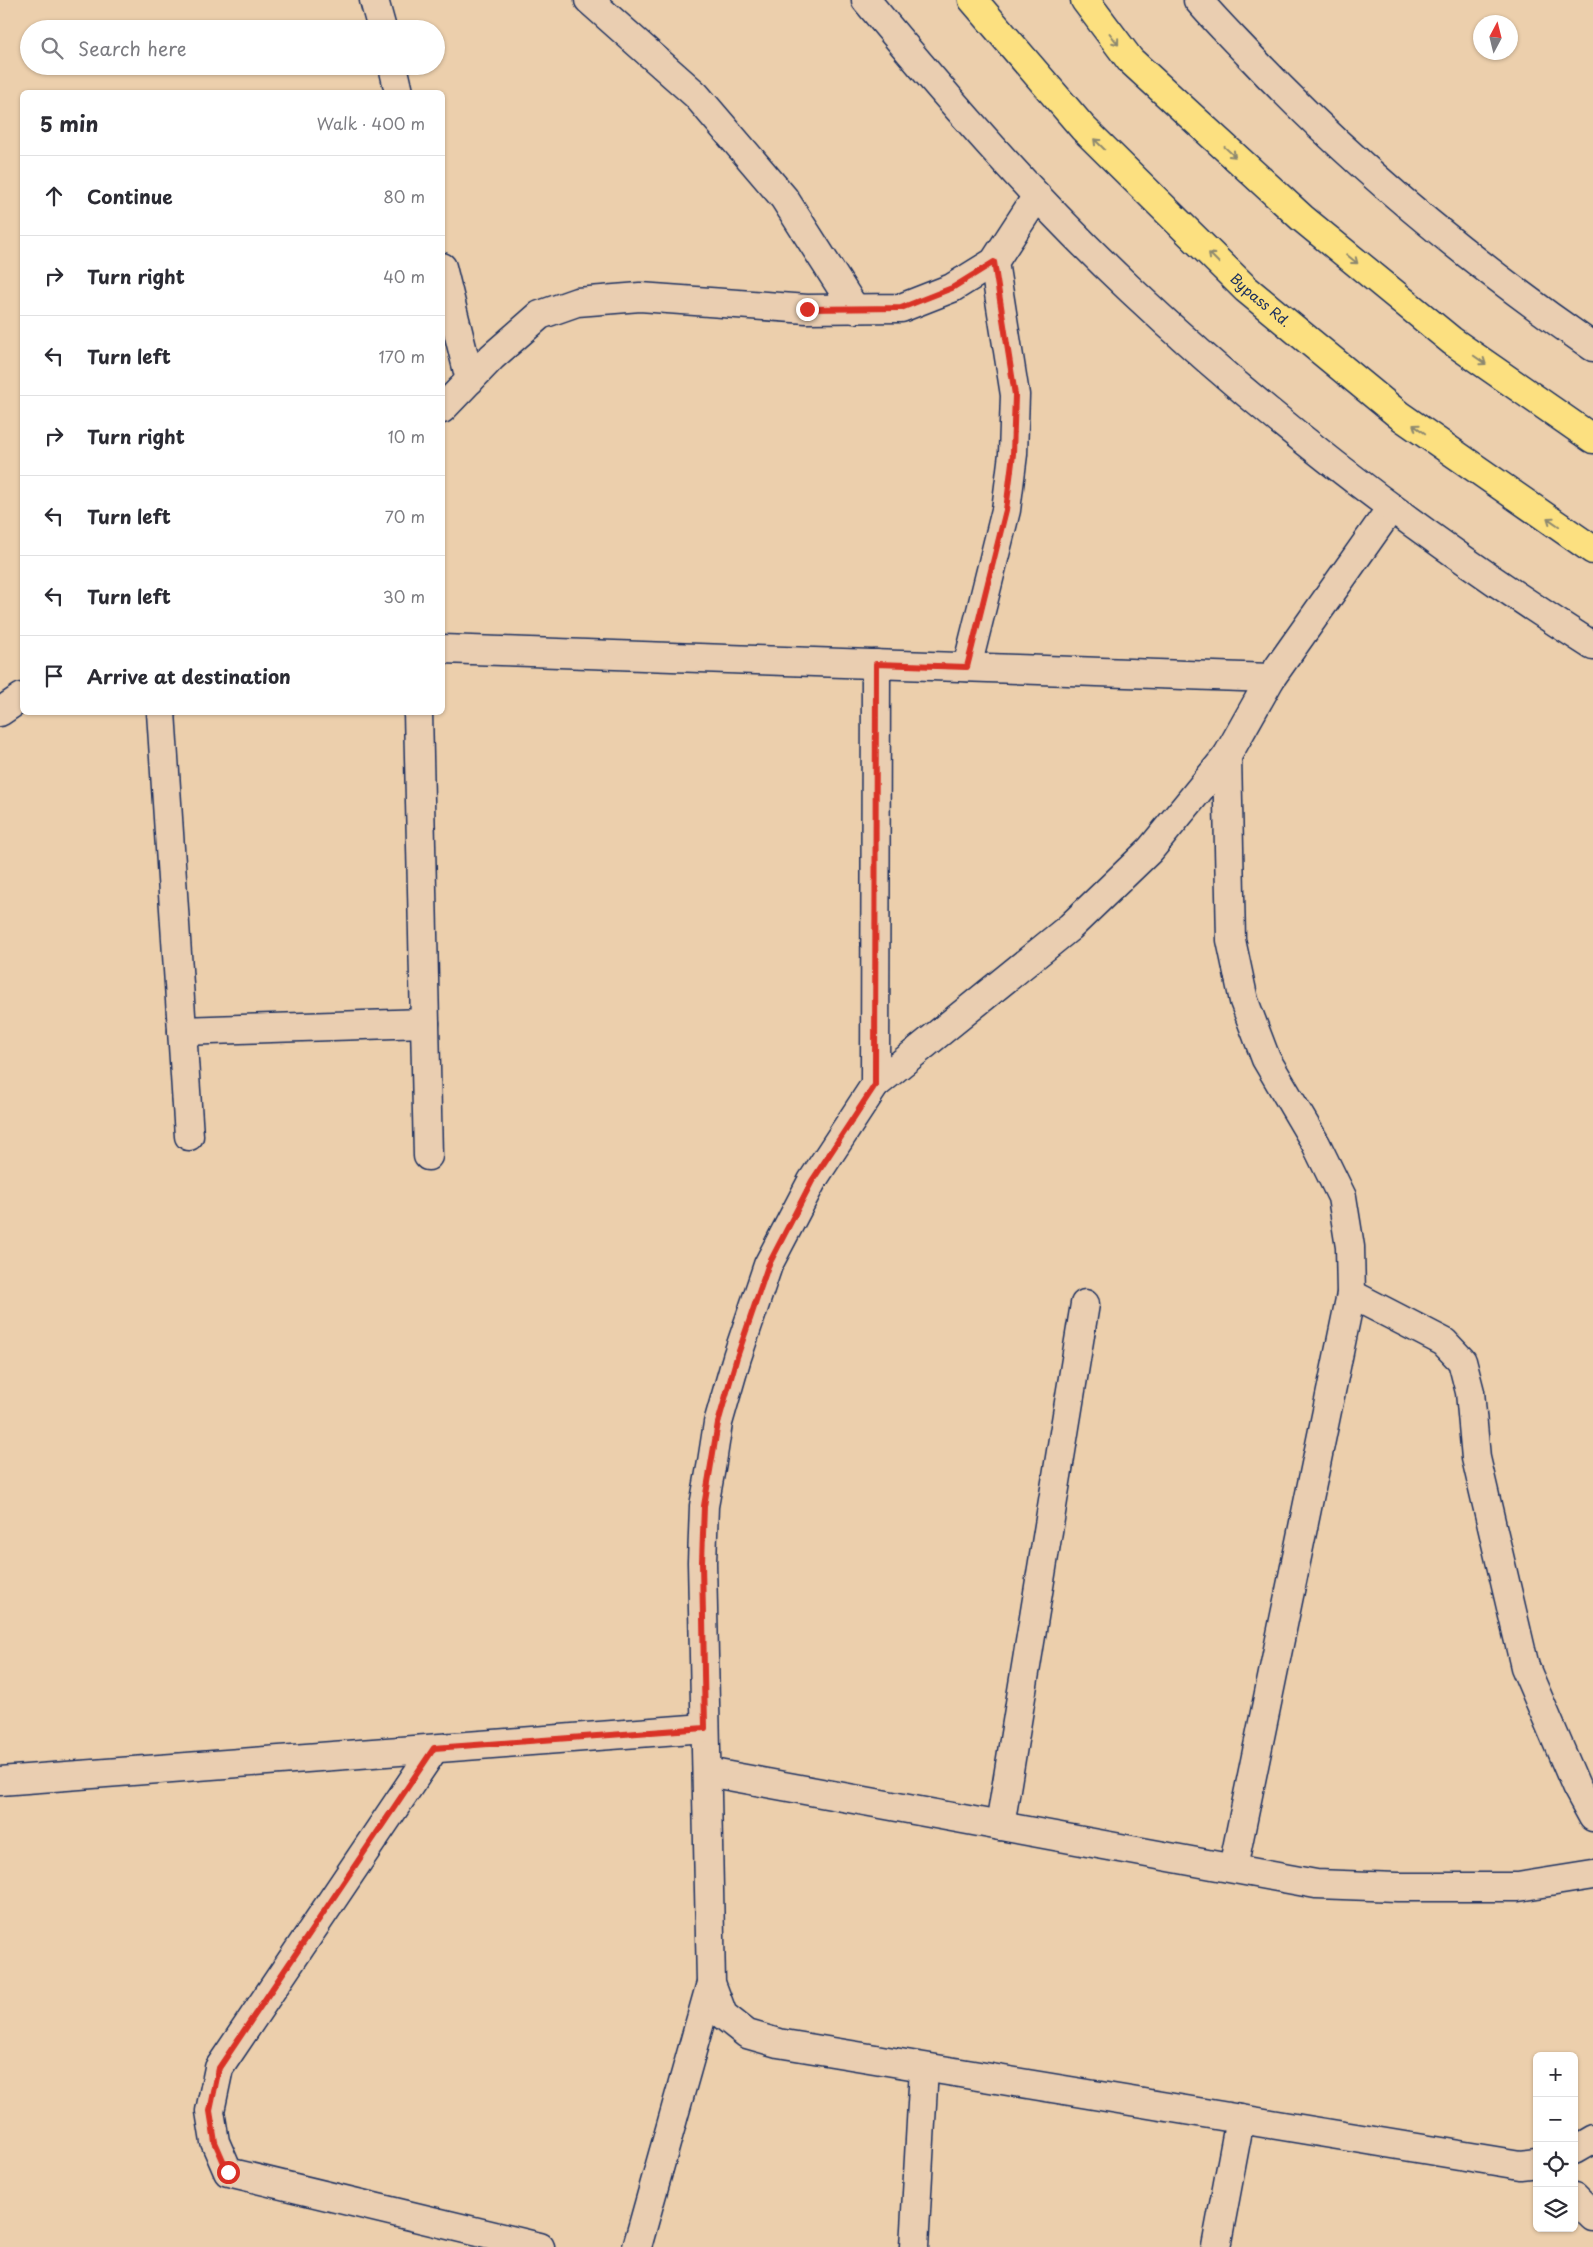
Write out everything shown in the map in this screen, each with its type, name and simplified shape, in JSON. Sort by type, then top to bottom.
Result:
[{"type":"highway","name":"Bypass Rd.","points":[[974,0],[1083,128],[1246,289],[1399,415],[1593,550]]},
{"type":"highway","points":[[1085,0],[1130,60],[1302,218],[1452,341],[1593,439]]},
{"type":"street","points":[[374,0],[380,20]]},
{"type":"street","points":[[589,0],[696,95],[784,198],[855,309]]},
{"type":"street","points":[[866,0],[948,99],[1037,196],[1130,289],[1228,378],[1329,461],[1391,508],[1518,598],[1593,646]]},
{"type":"street","points":[[1198,0],[1280,88],[1364,168],[1461,250],[1537,308],[1593,347]]},
{"type":"street","points":[[394,75],[398,90]]},
{"type":"street","points":[[445,406],[492,357],[540,315],[577,302],[640,297],[807,309],[901,308],[952,288],[994,262],[1037,196]]},
{"type":"street","points":[[967,667],[1006,510],[1013,454],[1015,395],[994,262]]},
{"type":"street","points":[[445,279],[470,380]]},
{"type":"street","points":[[636,2247],[710,1983],[702,1562],[704,1506],[718,1423],[737,1357],[768,1266],[812,1181],[875,1085],[1070,927],[1150,850],[1228,756],[1271,678],[1391,508]]},
{"type":"street","points":[[445,648],[1271,678]]},
{"type":"street","points":[[875,1085],[876,664]]},
{"type":"street","points":[[0,712],[20,698]]},
{"type":"street","points":[[161,715],[189,1136]]},
{"type":"street","points":[[418,715],[428,1156]]},
{"type":"street","points":[[1228,756],[1231,940],[1244,1001],[1266,1059],[1316,1144],[1342,1197],[1350,1247],[1351,1294],[1233,1868]]},
{"type":"street","points":[[182,1031],[425,1023]]},
{"type":"street","points":[[1351,1294],[1444,1342],[1462,1361],[1470,1392],[1476,1458],[1526,1667],[1576,1786],[1593,1817]]},
{"type":"street","points":[[1000,1826],[1085,1304]]},
{"type":"street","points":[[0,1780],[705,1728]]},
{"type":"street","points":[[434,1748],[219,2068],[210,2111],[215,2142],[228,2172],[540,2247]]},
{"type":"street","points":[[707,1772],[1316,1884],[1397,1887],[1518,1887],[1593,1875]]},
{"type":"street","points":[[710,1983],[723,2015],[747,2034],[778,2043],[1520,2165],[1533,2163]]},
{"type":"street","points":[[914,2247],[924,2068]]},
{"type":"street","points":[[1216,2247],[1240,2119]]},
{"type":"street","points":[[1578,2148],[1593,2139]]},
{"type":"street","points":[[1578,2202],[1593,2217]]},
{"type":"route","points":[[228,2172],[215,2142],[210,2111],[219,2068],[434,1748],[705,1728],[702,1562],[704,1506],[718,1423],[737,1357],[768,1266],[812,1181],[875,1085],[876,664],[967,667],[1006,510],[1013,454],[1015,395],[994,262],[952,288],[901,308],[807,309]]}]
